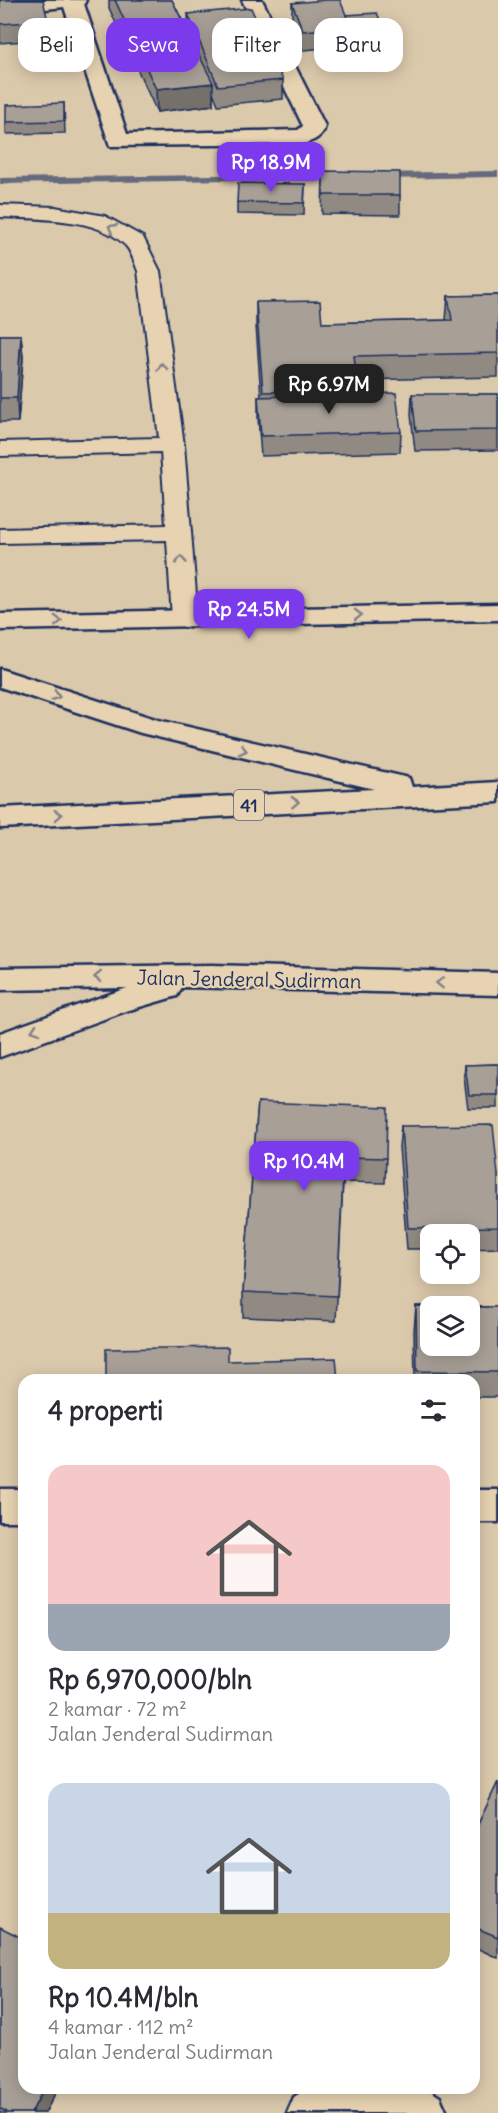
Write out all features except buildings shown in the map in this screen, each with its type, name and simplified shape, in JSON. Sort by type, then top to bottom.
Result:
[{"type":"main road","points":[[72,0],[118,141],[303,137],[313,131],[314,126],[252,0]]},
{"type":"main road","points":[[0,8],[76,0]]},
{"type":"main road","points":[[0,622],[498,612]]},
{"type":"main road","points":[[0,678],[151,727],[301,764],[441,794]]},
{"type":"main road","name":"41","points":[[0,818],[498,792]]},
{"type":"main road","points":[[0,1045],[115,1003],[212,975]]},
{"type":"main road","name":"Jalan Jenderal Sudirman","points":[[0,979],[212,975],[498,984]]},
{"type":"main road","points":[[0,1505],[18,1505]]},
{"type":"main road","points":[[480,1506],[498,1506]]},
{"type":"main road","points":[[310,2113],[342,2095],[352,2094]]},
{"type":"main road","points":[[381,2094],[400,2098],[424,2113]]},
{"type":"lane","points":[[0,211],[55,213],[98,220],[135,242],[149,271],[172,445],[185,619]]},
{"type":"lane","points":[[0,449],[172,445]]},
{"type":"lane","points":[[0,536],[179,532]]},
{"type":"waterway","points":[[379,176],[498,174]]},
{"type":"waterway","points":[[0,181],[344,176]]}]
